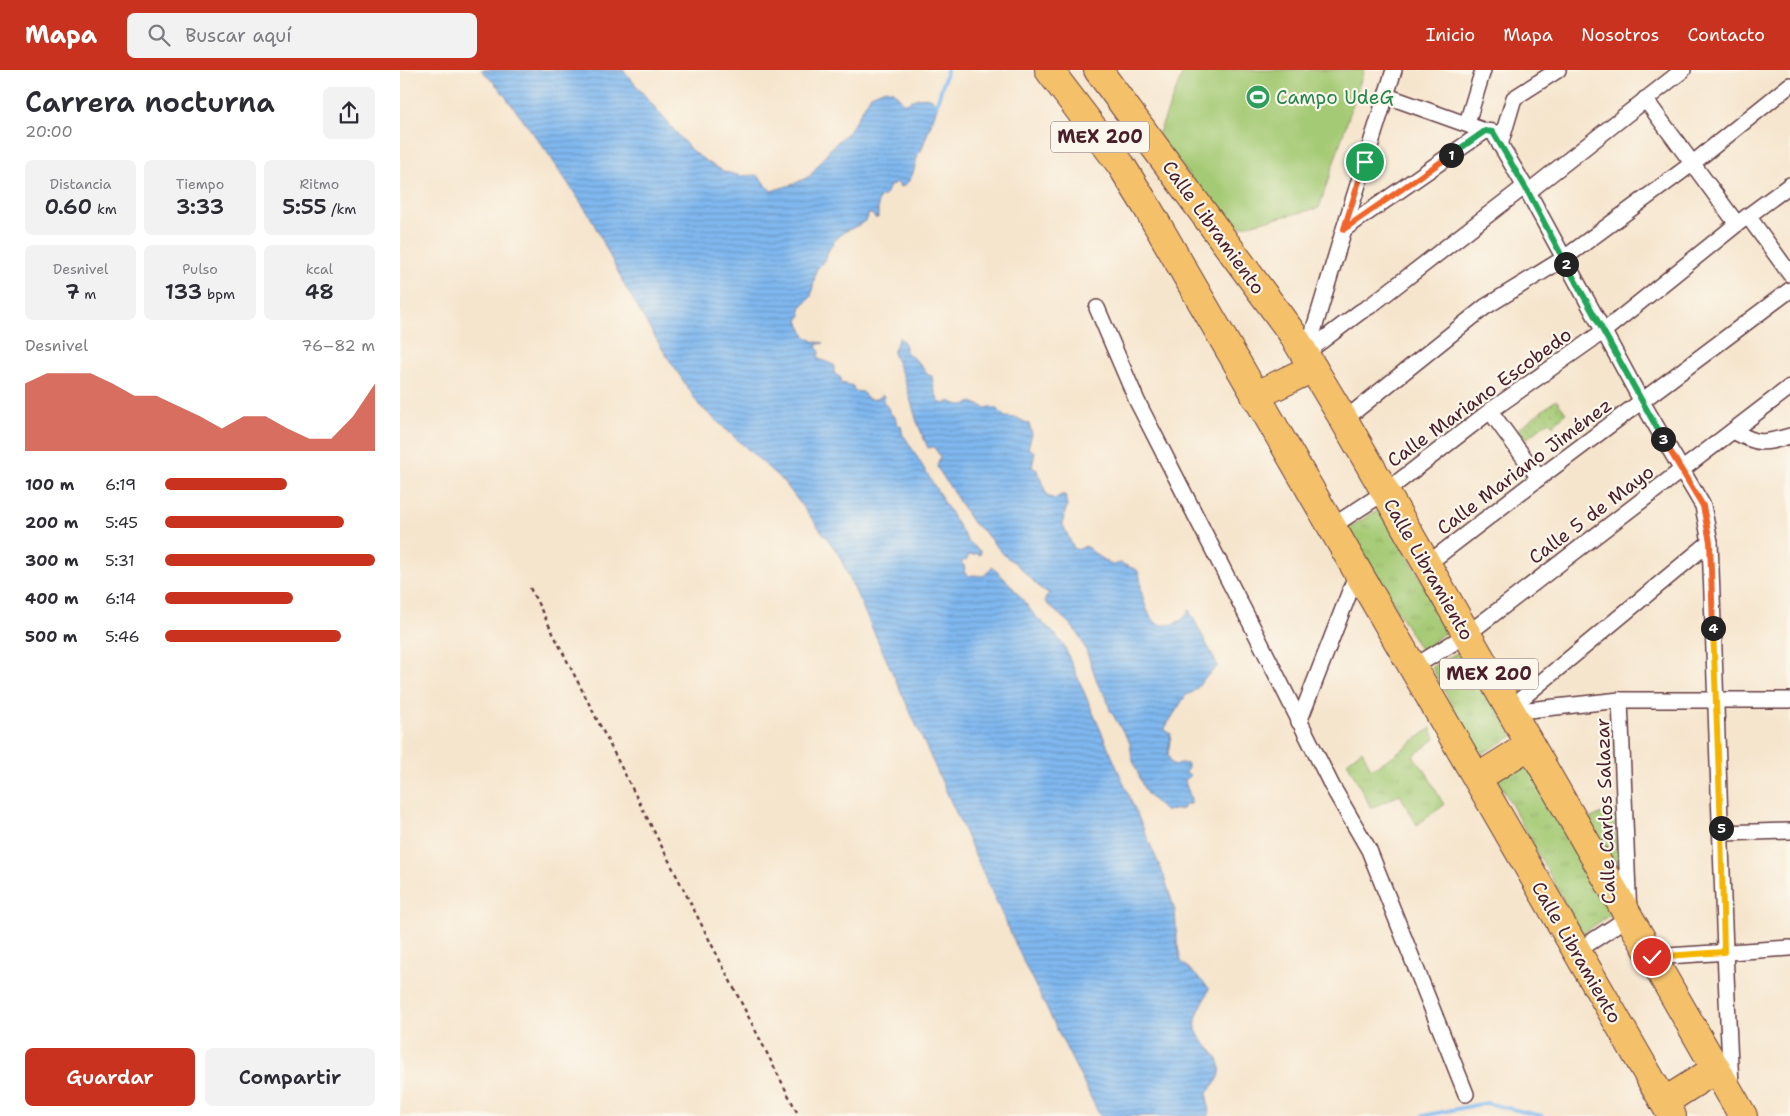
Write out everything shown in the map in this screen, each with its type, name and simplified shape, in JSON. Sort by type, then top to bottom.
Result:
[{"type":"highway","name":"Calle Libramiento","points":[[1049,70],[1121,165],[1147,207],[1174,257],[1668,1109]]},
{"type":"highway","name":"Calle Libramiento","points":[[1098,70],[1292,333],[1308,358],[1737,1106]]},
{"type":"highway","points":[[1255,396],[1308,358]]},
{"type":"highway","points":[[1476,778],[1530,745]]},
{"type":"highway","points":[[1668,1109],[1716,1069]]},
{"type":"street","points":[[1308,358],[1344,229],[1394,70]]},
{"type":"street","points":[[1467,124],[1483,70]]},
{"type":"street","points":[[1500,144],[1514,98],[1558,70]]},
{"type":"street","points":[[1308,358],[1360,312],[1526,190],[1683,70]]},
{"type":"street","points":[[1344,420],[1485,307],[1563,259],[1692,163],[1790,85]]},
{"type":"street","points":[[1387,96],[1485,131],[1493,132],[1642,402],[1703,506],[1710,542],[1722,833],[1724,952],[1737,1106]]},
{"type":"street","points":[[1645,99],[1692,163],[1790,274]]},
{"type":"street","points":[[1344,229],[1485,131]]},
{"type":"street","name":"Calle Mariano Escobedo","points":[[1331,527],[1385,492],[1490,411],[1604,331],[1742,220],[1790,185]]},
{"type":"street","name":"Calle Mariano Jiménez","points":[[1426,565],[1790,290]]},
{"type":"street","points":[[1097,308],[1137,401],[1332,786],[1369,850],[1466,1094]]},
{"type":"street","name":"Calle 5 de Mayo","points":[[1412,668],[1466,635],[1790,387]]},
{"type":"street","points":[[1490,411],[1539,478]]},
{"type":"street","points":[[1733,431],[1752,441],[1764,443],[1790,436]]},
{"type":"street","points":[[1510,711],[1710,542]]},
{"type":"street","points":[[1299,722],[1357,573]]},
{"type":"street","points":[[1510,711],[1620,700],[1790,700]]},
{"type":"street","name":"Calle Carlos Salazar","points":[[1577,950],[1629,917],[1620,700]]},
{"type":"street","points":[[1722,833],[1790,830]]},
{"type":"street","points":[[1652,957],[1790,948]]},
{"type":"path","points":[[530,588],[799,1116]]},
{"type":"green space","points":[[1184,70],[1364,70],[1319,208],[1231,229],[1158,135]]},
{"type":"green space","points":[[1556,400],[1566,413],[1553,426],[1549,421],[1526,439],[1518,429]]},
{"type":"green space","points":[[1381,508],[1449,629],[1421,651],[1349,528]]},
{"type":"green space","points":[[1464,649],[1513,736],[1478,756],[1432,667]]},
{"type":"green space","points":[[1431,728],[1435,739],[1413,756],[1426,772],[1444,805],[1417,825],[1400,795],[1371,808],[1347,762],[1362,750],[1371,769],[1393,756]]},
{"type":"green space","points":[[1525,760],[1611,914],[1582,934],[1498,780]]},
{"type":"green space","points":[[1613,808],[1620,880],[1589,819]]},
{"type":"water","points":[[481,70],[623,70],[691,150],[725,172],[741,176],[756,175],[771,191],[794,184],[810,176],[831,148],[850,130],[871,95],[885,89],[893,91],[905,104],[923,97],[935,101],[938,105],[921,151],[918,154],[911,178],[900,187],[897,182],[890,186],[885,196],[880,197],[878,201],[878,218],[868,214],[867,219],[861,224],[844,232],[834,241],[826,258],[816,270],[811,297],[800,308],[801,315],[798,321],[805,336],[815,342],[824,343],[818,344],[816,347],[820,351],[819,359],[834,365],[834,373],[841,378],[841,383],[853,386],[854,391],[863,392],[867,398],[872,400],[884,396],[883,401],[895,417],[897,424],[901,426],[903,436],[943,500],[943,503],[967,540],[981,552],[980,555],[976,553],[974,555],[970,554],[961,563],[965,566],[964,574],[984,576],[992,567],[1010,584],[1036,617],[1055,634],[1064,646],[1164,876],[1175,911],[1177,942],[1181,961],[1209,988],[1196,1018],[1196,1029],[1202,1041],[1216,1057],[1220,1069],[1218,1079],[1207,1093],[1209,1116],[1100,1116],[1026,967],[838,553],[784,482],[699,405],[661,347],[626,288],[590,216],[547,152],[499,88]]},
{"type":"water","points":[[899,337],[904,342],[906,352],[919,363],[928,375],[932,376],[939,402],[944,404],[950,401],[961,405],[972,402],[986,408],[992,407],[1005,417],[1015,417],[1029,424],[1032,434],[1028,448],[1035,452],[1032,467],[1037,470],[1047,496],[1055,499],[1065,495],[1067,506],[1063,525],[1073,547],[1077,550],[1086,546],[1113,565],[1120,563],[1137,570],[1146,606],[1157,624],[1176,623],[1184,618],[1189,610],[1218,666],[1194,691],[1186,695],[1165,728],[1165,731],[1171,734],[1168,754],[1171,763],[1175,765],[1180,763],[1188,764],[1185,772],[1190,775],[1185,780],[1191,804],[1186,804],[1182,809],[1165,811],[1147,794],[1132,758],[1130,743],[1110,710],[1106,696],[1099,687],[1079,635],[1069,623],[1046,603],[1045,599],[1049,593],[1041,589],[1015,563],[1005,556],[985,533],[973,523],[937,467],[940,456],[934,447],[928,448],[917,422],[904,378],[893,353]]},
{"type":"waterway","points":[[936,106],[947,70]]},
{"type":"waterway","points":[[1423,1116],[1486,1103],[1542,1116]]},
{"type":"place","name":"Campo UdeG","points":[[1258,97]]},
{"type":"route","points":[[1365,162],[1344,229],[1485,131],[1493,132],[1528,192],[1642,402],[1703,506],[1710,542],[1722,833],[1724,952],[1652,957]]}]
